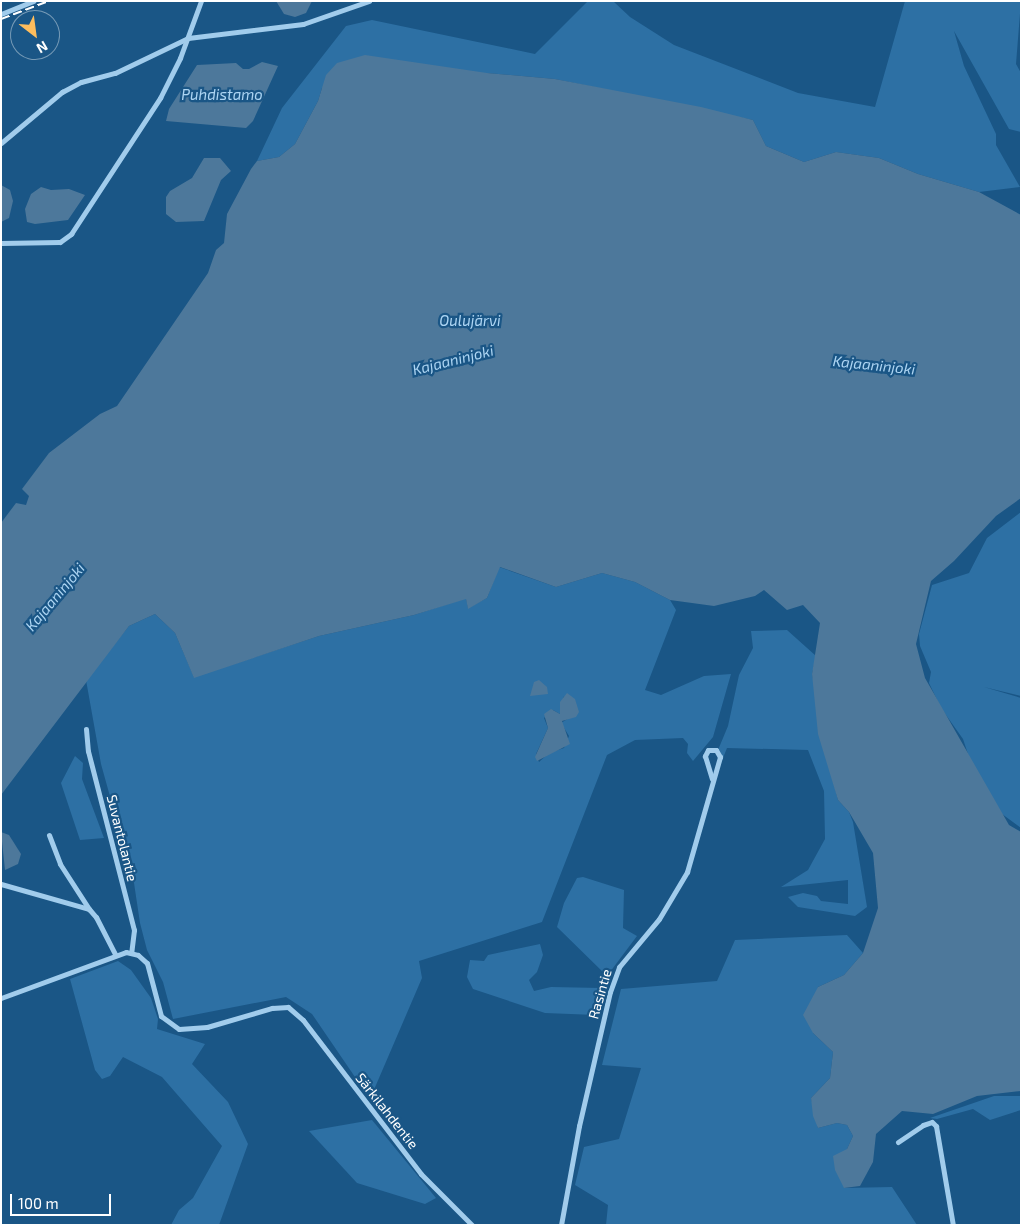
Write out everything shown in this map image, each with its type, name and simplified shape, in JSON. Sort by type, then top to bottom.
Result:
[{"type":"street","points":[[1,14],[34,1]]},
{"type":"street","points":[[1,243],[60,242],[71,234],[160,98],[188,38],[201,1]]},
{"type":"street","points":[[1,143],[62,92],[81,82],[115,73],[188,38],[303,24],[369,1]]},
{"type":"street","name":"Suvantolantie","points":[[86,729],[88,751],[134,930],[131,953]]},
{"type":"street","name":"Rasintie","points":[[561,1225],[579,1126],[610,992],[619,968],[658,919],[687,872],[718,762],[716,750],[708,750],[705,761],[712,779]]},
{"type":"street","points":[[49,835],[60,864],[96,917],[115,954]]},
{"type":"street","points":[[1,884],[89,909]]},
{"type":"street","points":[[1,998],[115,954],[131,953]]},
{"type":"street","name":"Särkilahdentie","points":[[131,953],[147,963],[161,1016],[178,1029],[206,1027],[272,1008],[288,1007],[303,1020],[421,1174],[472,1225]]},
{"type":"street","points":[[898,1142],[923,1125],[932,1122],[936,1126],[953,1225]]},
{"type":"shaded area","points":[[588,1],[613,1],[630,17],[674,45],[798,93],[875,107],[905,1],[1021,1],[1016,64],[1021,73],[1021,132],[1009,129],[954,31],[964,66],[996,134],[996,145],[1020,187],[979,192],[918,174],[879,158],[836,152],[804,162],[766,146],[753,120],[555,79],[487,73],[322,88],[318,101],[295,144],[279,157],[257,161],[282,108],[346,26],[372,20],[535,54]]},
{"type":"shaded area","points":[[1021,512],[1021,696],[984,687],[1021,698],[1021,828],[1002,814],[970,760],[963,739],[941,708],[929,683],[931,672],[920,646],[919,634],[932,585],[969,573],[987,538]]},
{"type":"shaded area","points":[[499,567],[556,587],[602,573],[635,582],[670,600],[676,610],[645,690],[661,695],[704,676],[731,674],[713,737],[693,761],[687,753],[688,744],[683,738],[635,740],[607,755],[542,922],[419,961],[422,978],[370,1099],[312,1014],[286,997],[173,1019],[163,982],[147,950],[140,923],[134,883],[101,764],[86,680],[129,626],[155,614],[175,633],[194,677],[319,636],[414,615],[466,598],[468,608],[487,598]],"holes":[[[564,696],[569,718],[561,723],[569,736],[564,748],[549,753],[539,762],[536,754],[548,728],[544,718],[553,710],[560,714]]]},
{"type":"shaded area","points":[[787,630],[816,656],[812,674],[834,784],[838,800],[849,812],[853,822],[867,907],[855,916],[798,907],[788,897],[803,893],[817,896],[821,901],[848,904],[848,880],[781,887],[808,870],[825,839],[824,791],[808,750],[727,748],[721,763],[718,750],[728,726],[739,675],[753,648],[751,631]]},
{"type":"shaded area","points":[[75,756],[83,763],[82,779],[104,838],[80,840],[61,783]]},
{"type":"shaded area","points":[[583,877],[624,890],[623,928],[637,936],[607,976],[557,927],[564,903],[577,878]]},
{"type":"shaded area","points":[[847,935],[863,953],[844,975],[818,987],[813,1033],[833,1052],[830,1078],[811,1098],[818,1128],[837,1123],[847,1125],[853,1136],[847,1149],[844,1188],[892,1187],[917,1225],[606,1225],[608,1205],[575,1185],[584,1147],[619,1139],[641,1068],[602,1065],[621,989],[717,981],[735,940]]},
{"type":"shaded area","points":[[540,944],[543,955],[537,972],[529,980],[534,991],[551,987],[601,988],[593,1010],[596,1015],[545,1013],[473,989],[467,977],[470,960],[484,961],[488,955]]},
{"type":"shaded area","points":[[118,961],[131,970],[151,998],[158,1019],[157,1029],[205,1044],[192,1064],[228,1102],[248,1144],[219,1225],[171,1225],[179,1210],[193,1198],[222,1146],[162,1077],[123,1057],[110,1076],[102,1079],[95,1070],[70,979]]},
{"type":"shaded area","points":[[994,1096],[1021,1096],[1021,1110],[990,1120],[973,1109],[937,1119],[930,1118]]},
{"type":"shaded area","points":[[372,1120],[436,1198],[425,1204],[357,1183],[309,1131]]},
{"type":"water","points":[[276,1],[312,1],[306,13],[295,17],[284,14]]},
{"type":"water","name":"Oulujärvi","points":[[365,55],[487,73],[555,79],[701,107],[753,120],[766,146],[804,162],[836,152],[879,158],[918,174],[979,192],[1021,215],[1021,498],[996,516],[954,561],[931,581],[916,644],[925,678],[1009,825],[1021,832],[1021,1091],[977,1096],[933,1114],[902,1111],[876,1134],[873,1162],[860,1186],[844,1188],[835,1170],[833,1156],[847,1149],[853,1136],[847,1125],[837,1123],[818,1128],[813,1116],[811,1098],[830,1078],[833,1052],[813,1033],[803,1015],[818,987],[844,975],[863,953],[878,908],[873,853],[849,812],[838,800],[818,734],[812,674],[820,623],[803,605],[787,610],[764,590],[755,596],[714,606],[670,600],[635,582],[602,573],[556,587],[500,567],[487,598],[468,609],[466,599],[414,615],[319,636],[194,678],[175,633],[155,614],[129,626],[1,795],[1,523],[16,503],[26,505],[29,496],[22,489],[49,453],[100,414],[117,406],[208,273],[216,250],[224,243],[227,214],[257,161],[279,157],[295,144],[318,101],[326,75],[337,63]]},
{"type":"water","name":"Puhdistamo","points":[[262,62],[278,66],[253,121],[246,128],[166,121],[169,109],[197,65],[236,63],[243,69],[249,69]]},
{"type":"water","points":[[204,158],[220,158],[231,171],[221,180],[204,221],[176,222],[166,214],[166,197],[170,191],[192,178]]},
{"type":"water","points":[[1,185],[10,190],[13,201],[9,218],[1,222]]},
{"type":"water","points":[[41,187],[51,190],[69,189],[85,195],[68,220],[35,224],[27,222],[25,209],[31,194]]},
{"type":"water","points":[[539,680],[547,687],[548,694],[530,696],[534,682]]},
{"type":"water","points":[[567,693],[575,699],[579,712],[576,717],[562,721],[570,744],[537,761],[535,757],[548,728],[544,714],[551,709],[560,714],[560,702]]},
{"type":"water","points":[[1,832],[9,835],[21,854],[18,864],[5,870]]},
{"type":"railway","points":[[1,19],[49,1]]},
{"type":"water label","name":"Kajaaninjoki","points":[[453,360]]},
{"type":"water label","name":"Kajaaninjoki","points":[[874,365]]},
{"type":"water label","name":"Kajaaninjoki","points":[[55,597]]}]
